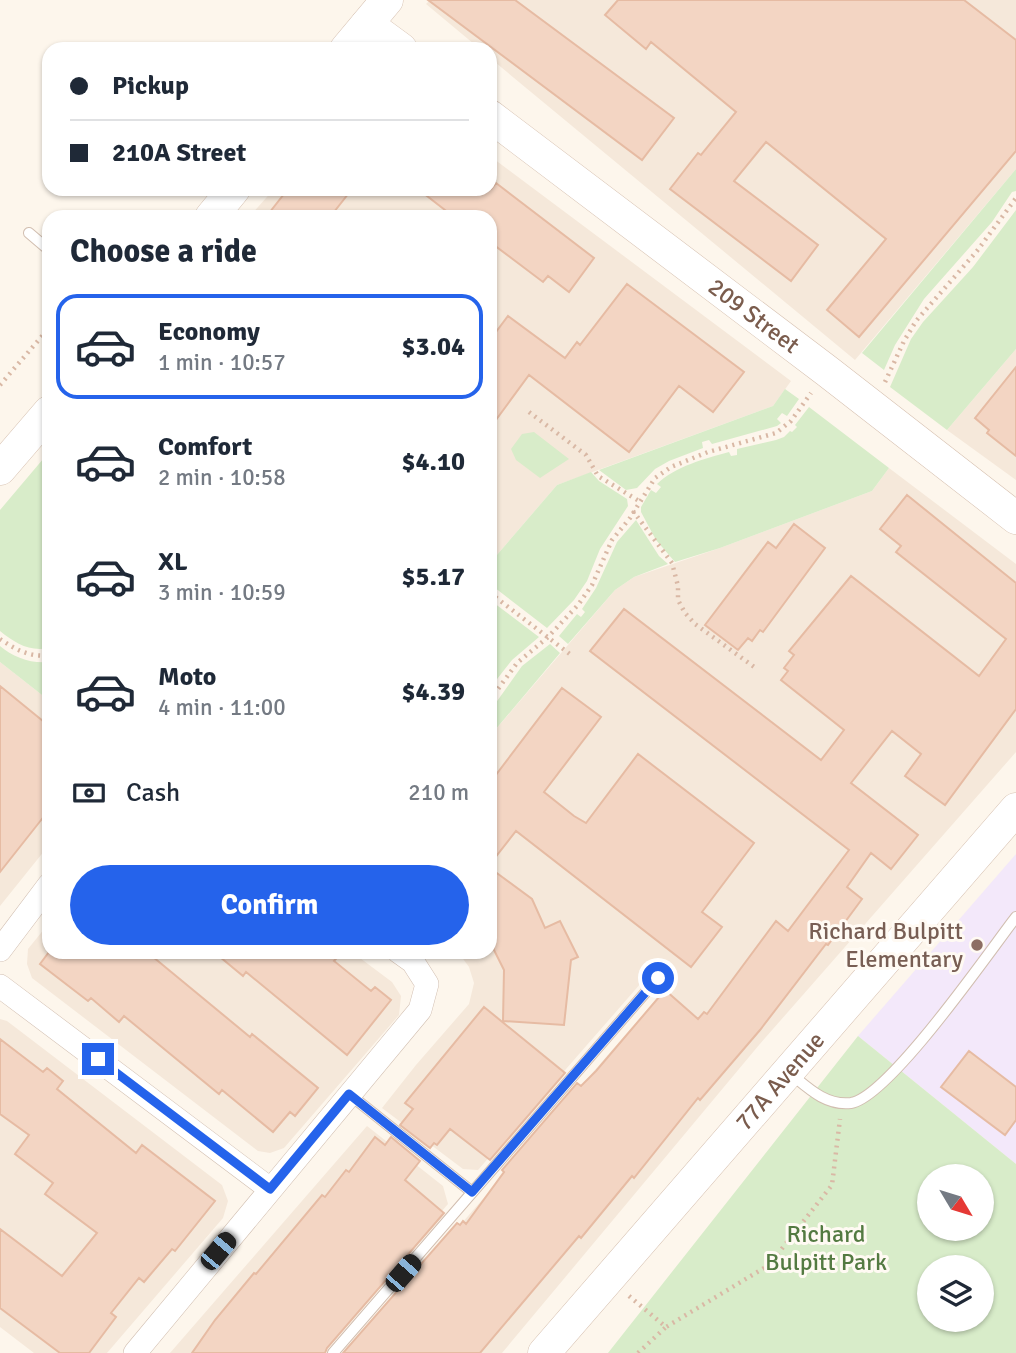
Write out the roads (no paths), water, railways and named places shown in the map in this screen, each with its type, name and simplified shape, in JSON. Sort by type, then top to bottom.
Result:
[{"type":"street","points":[[352,42],[377,12],[396,42]]},
{"type":"street","name":"209 Street","points":[[497,121],[1016,518]]},
{"type":"street","points":[[216,210],[228,196]]},
{"type":"street","points":[[0,469],[42,420]]},
{"type":"street","name":"77A Avenue","points":[[544,1353],[1016,809]]},
{"type":"street","points":[[0,950],[42,894]]},
{"type":"street","points":[[135,1353],[420,1010],[427,984],[408,959]]},
{"type":"street","points":[[0,986],[270,1189]]},
{"type":"lane","points":[[29,233],[42,244]]},
{"type":"lane","points":[[789,1072],[821,1097],[833,1102],[852,1103],[867,1097],[907,1060],[1016,917]]},
{"type":"lane","points":[[333,1353],[658,978]]},
{"type":"lane","points":[[349,1094],[472,1192]]},
{"type":"place","name":"Richard Bulpitt Elementary","points":[[977,945]]},
{"type":"park label","name":"Richard Bulpitt Park","points":[[826,1248]]}]
